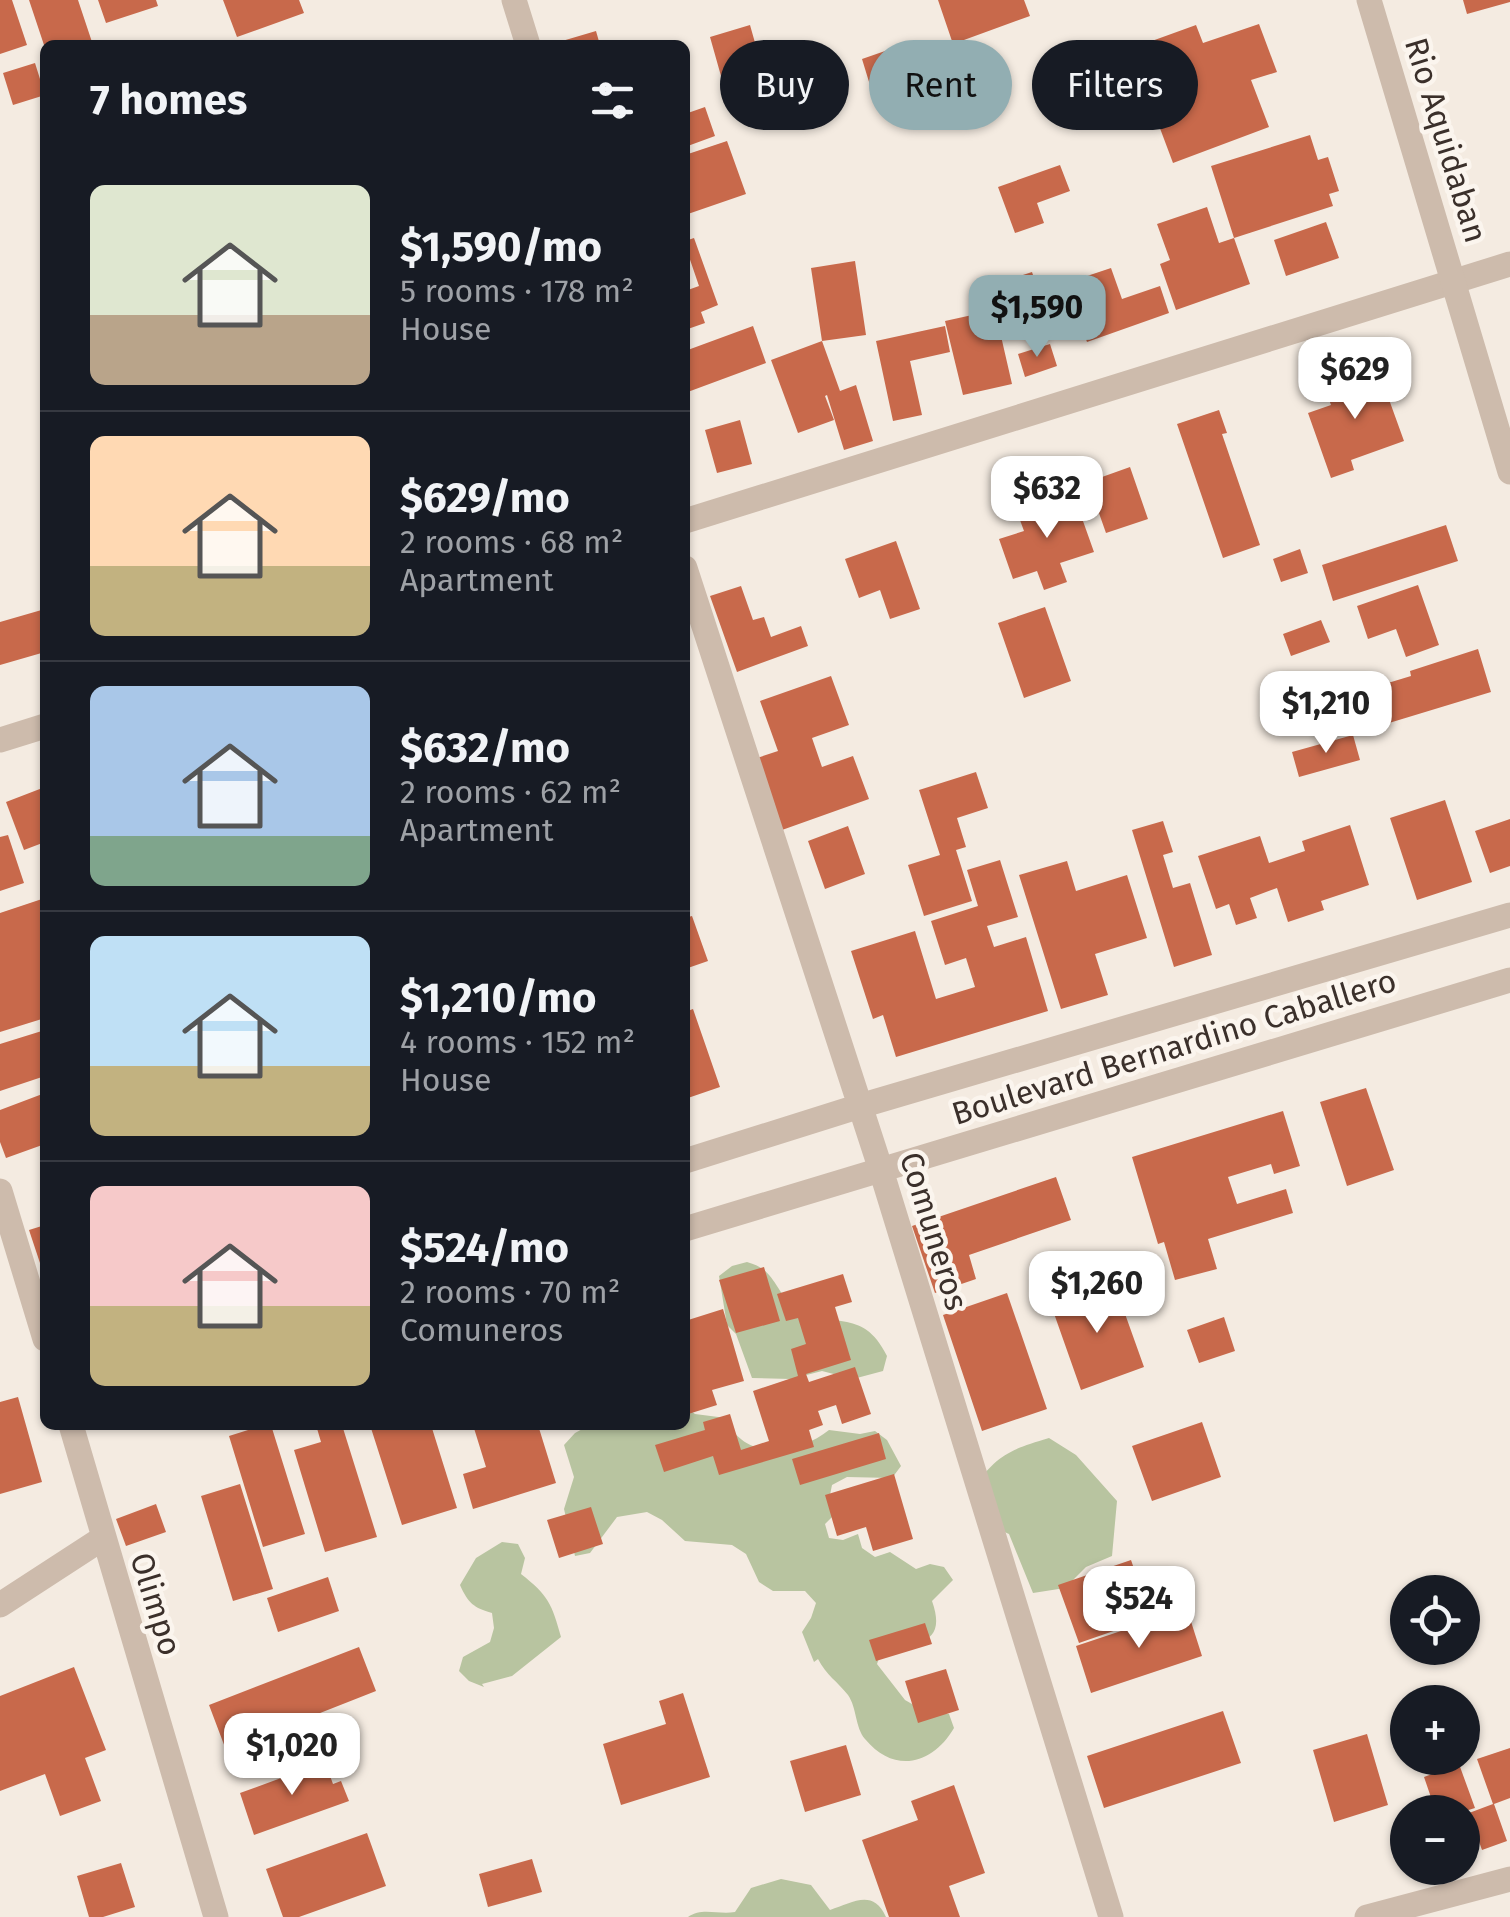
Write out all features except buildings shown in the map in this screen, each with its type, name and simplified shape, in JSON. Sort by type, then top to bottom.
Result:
[{"type":"street","points":[[514,0],[526,40]]},
{"type":"street","name":"Rio Aquidaban","points":[[1369,0],[1510,472]]},
{"type":"street","points":[[690,519],[1510,264]]},
{"type":"street","name":"Comuneros","points":[[690,583],[881,1170],[1110,1917]]},
{"type":"street","points":[[0,740],[40,728]]},
{"type":"street","name":"Boulevard Bernardino Caballero","points":[[690,1160],[860,1106],[1510,914]]},
{"type":"street","name":"Boulevard Bernardino Caballero","points":[[690,1227],[1510,980]]},
{"type":"street","points":[[0,1191],[40,1323]]},
{"type":"street","name":"Olimpo","points":[[72,1430],[216,1917]]},
{"type":"street","points":[[0,1605],[102,1538]]},
{"type":"street","points":[[1367,1917],[1510,1878]]},
{"type":"green space","points":[[747,1262],[764,1270],[786,1299],[806,1313],[867,1330],[887,1356],[883,1371],[853,1379],[822,1371],[791,1379],[752,1378],[736,1334],[727,1325],[719,1276],[732,1266]]},
{"type":"green space","points":[[690,1410],[726,1418],[734,1432],[758,1448],[787,1449],[829,1430],[860,1434],[875,1431],[887,1440],[901,1466],[892,1478],[847,1477],[832,1485],[829,1500],[836,1513],[825,1524],[829,1538],[843,1540],[858,1534],[862,1548],[875,1557],[890,1552],[916,1569],[930,1564],[944,1567],[953,1580],[932,1601],[936,1627],[932,1634],[917,1643],[882,1649],[877,1664],[905,1700],[919,1708],[949,1714],[954,1728],[945,1740],[925,1757],[913,1760],[889,1758],[877,1750],[859,1729],[848,1695],[818,1659],[814,1662],[802,1632],[816,1603],[805,1591],[773,1591],[759,1582],[746,1554],[732,1545],[685,1541],[647,1512],[617,1517],[590,1553],[575,1556],[564,1509],[574,1477],[564,1445],[575,1433],[690,1430]]},
{"type":"green space","points":[[1049,1438],[1076,1455],[1117,1501],[1112,1556],[1086,1567],[1065,1588],[1033,1593],[1009,1534],[980,1521],[971,1492],[1004,1456]]},
{"type":"green space","points":[[502,1542],[518,1544],[525,1558],[521,1574],[548,1601],[561,1637],[512,1676],[482,1684],[484,1687],[469,1681],[459,1671],[463,1657],[490,1642],[494,1628],[492,1613],[472,1604],[460,1585],[476,1558]]},
{"type":"green space","points":[[781,1879],[811,1885],[830,1910],[868,1900],[881,1908],[886,1917],[688,1917],[705,1912],[735,1912],[751,1888]]}]
